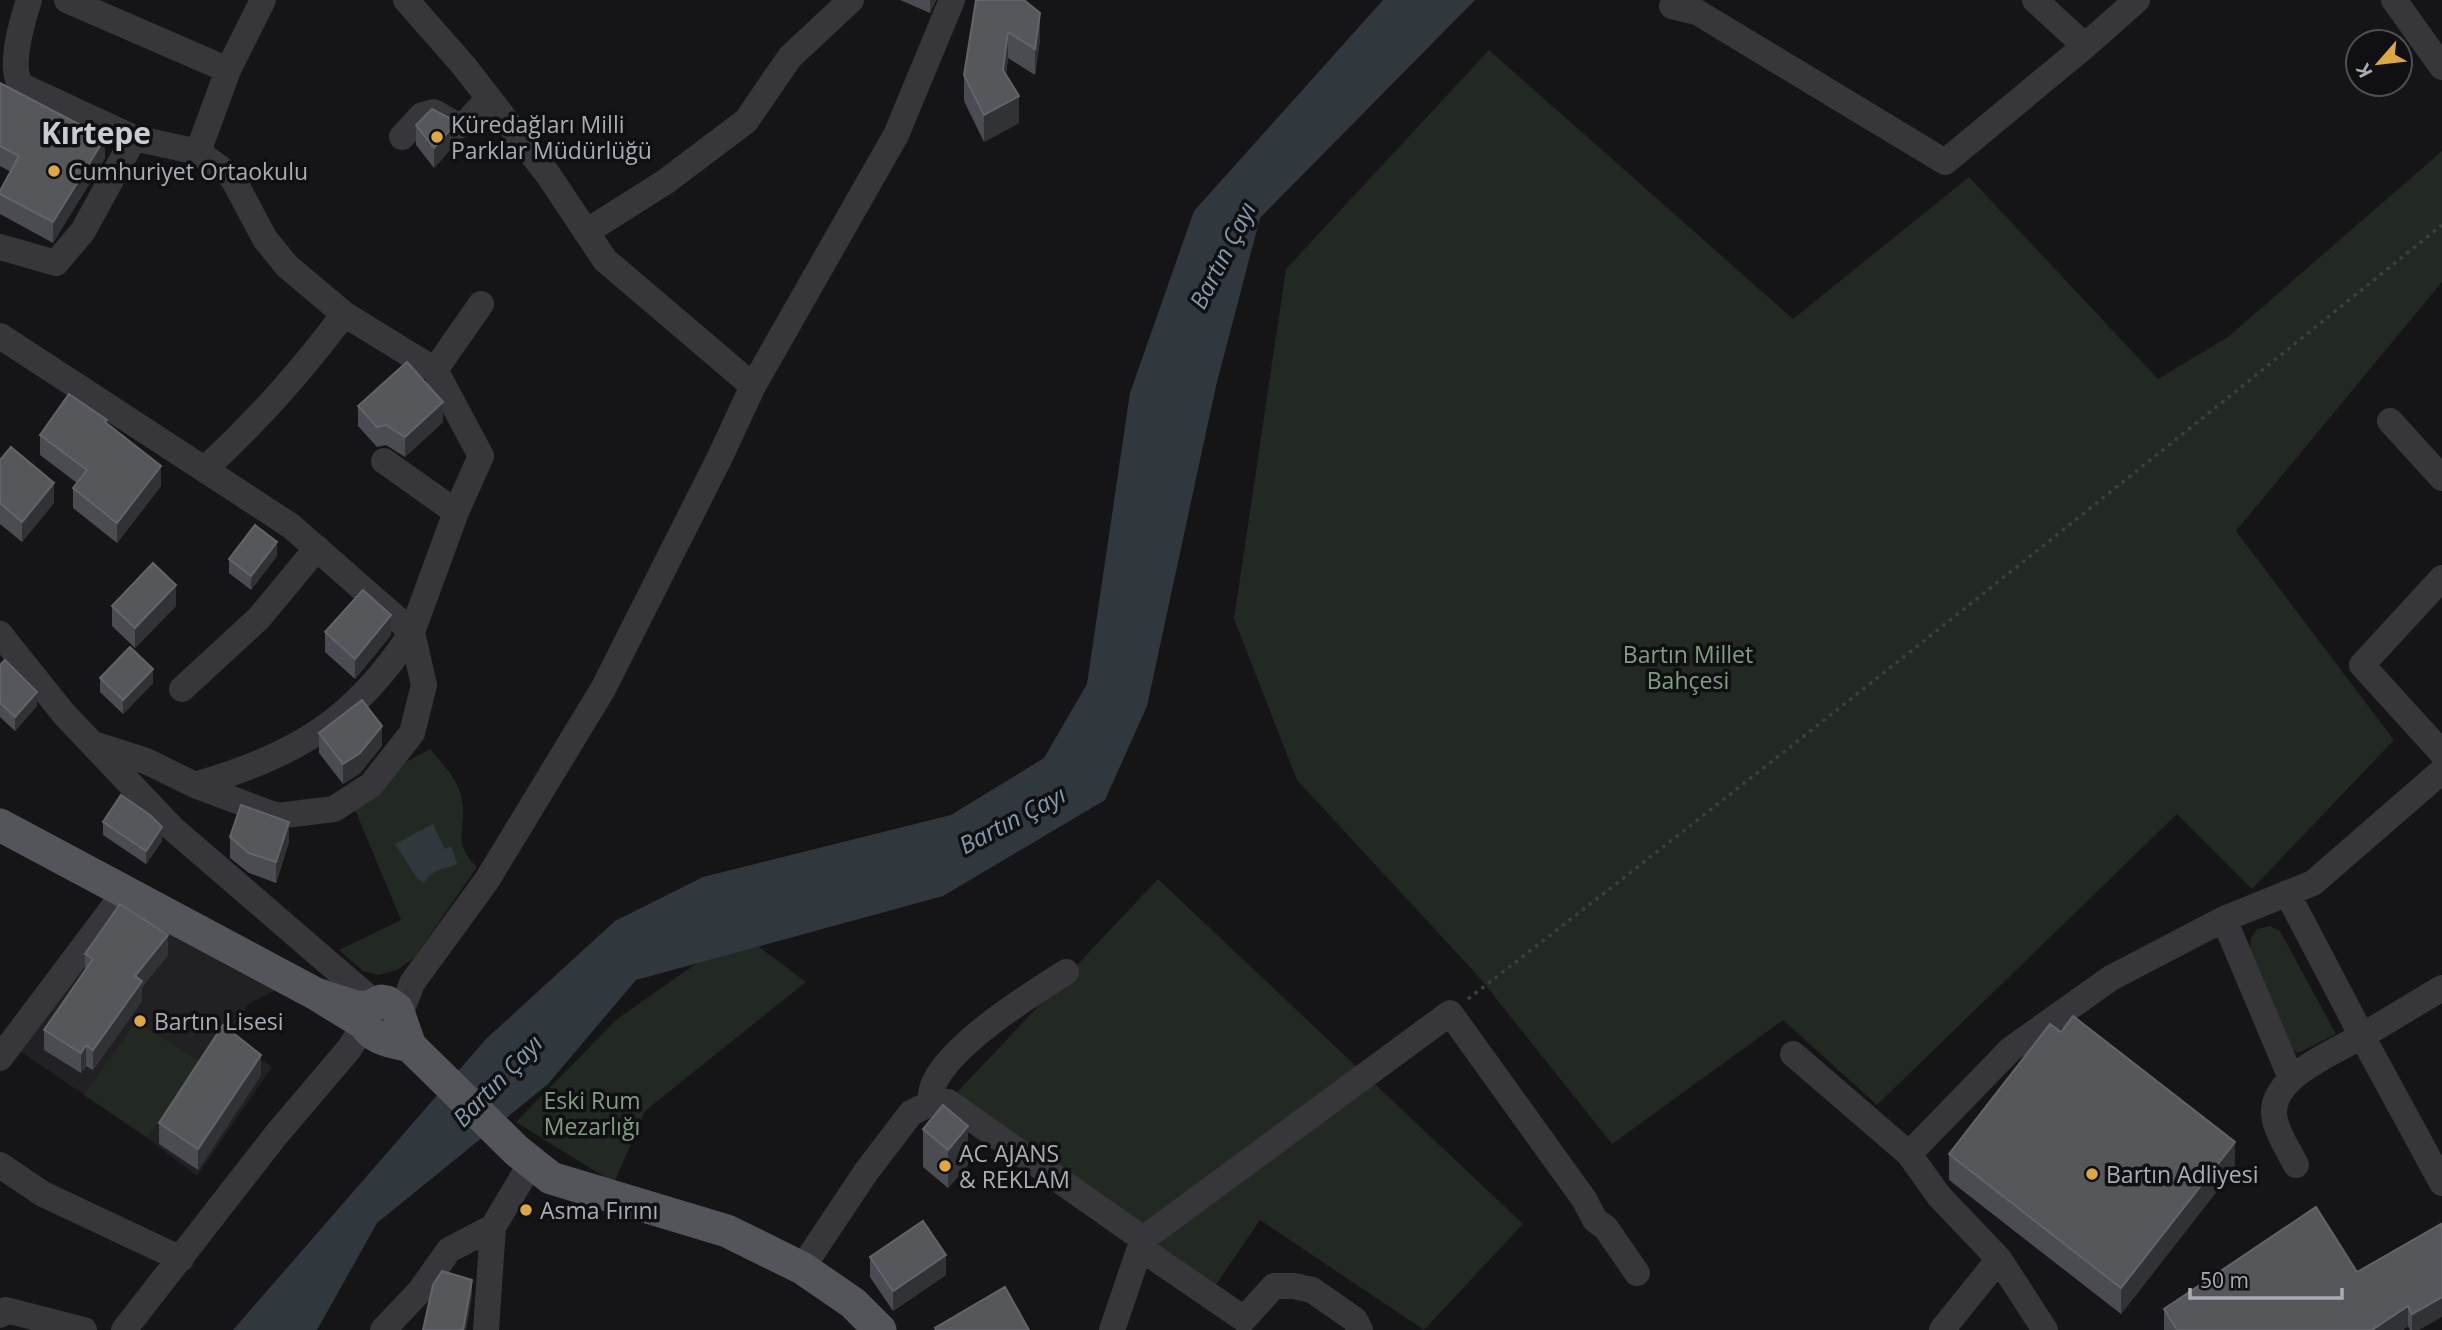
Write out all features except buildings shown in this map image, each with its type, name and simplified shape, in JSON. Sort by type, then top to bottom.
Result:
[{"type":"main road","points":[[0,825],[316,994],[355,1007],[381,1024],[551,1178],[727,1231],[802,1268],[853,1303],[880,1330]]},
{"type":"street","points":[[29,0],[10,22],[15,75],[20,85],[134,138],[198,152],[232,177],[265,239],[287,266],[344,314],[435,370],[481,456],[456,512],[412,632],[371,686],[327,726],[302,743],[276,757],[195,785]]},
{"type":"street","points":[[67,0],[228,70]]},
{"type":"street","points":[[198,152],[228,70],[262,0]]},
{"type":"street","points":[[406,0],[489,98],[549,176],[605,260],[752,386]]},
{"type":"street","points":[[586,232],[665,182],[746,121],[790,57],[851,0]]},
{"type":"street","points":[[124,1330],[276,1135],[381,1024],[487,880],[603,689],[719,459],[752,386],[896,135],[951,0]]},
{"type":"street","points":[[2035,0],[2085,46]]},
{"type":"street","points":[[1672,6],[1697,12],[1945,162],[2137,0]]},
{"type":"street","points":[[2394,0],[2442,67]]},
{"type":"street","points":[[402,137],[422,115],[434,112],[458,126],[467,122],[489,98]]},
{"type":"street","points":[[0,247],[56,262],[83,230],[134,138]]},
{"type":"street","points":[[435,370],[481,304]]},
{"type":"street","points":[[205,469],[265,411],[320,348],[344,314]]},
{"type":"street","points":[[0,336],[291,526],[412,632],[424,685],[412,733],[371,785],[334,809],[277,816],[195,785],[146,761],[93,744]]},
{"type":"street","points":[[2390,421],[2442,478]]},
{"type":"street","points":[[384,461],[456,512]]},
{"type":"street","points":[[183,689],[258,618],[317,548]]},
{"type":"street","points":[[2442,578],[2362,665],[2442,753]]},
{"type":"street","points":[[0,634],[64,714],[172,828],[381,1024]]},
{"type":"street","points":[[1909,1154],[2011,1049],[2110,978],[2224,919],[2313,883],[2442,771]]},
{"type":"street","points":[[0,1058],[124,892]]},
{"type":"street","points":[[2287,893],[2442,1182]]},
{"type":"street","points":[[2224,919],[2291,1078]]},
{"type":"street","points":[[929,1104],[933,1084],[948,1063],[980,1032],[1021,1000],[1066,972]]},
{"type":"street","points":[[2296,1165],[2274,1118],[2278,1092],[2291,1078],[2442,988]]},
{"type":"street","points":[[1112,1330],[1142,1243],[1450,1013],[1584,1199],[1595,1220],[1606,1228],[1637,1273]]},
{"type":"street","points":[[1793,1054],[1909,1154],[1939,1196],[1999,1259],[2045,1330]]},
{"type":"street","points":[[802,1268],[866,1172],[911,1113],[929,1104],[948,1102],[1244,1319],[1274,1286],[1294,1286],[1312,1290],[1355,1320],[1360,1330]]},
{"type":"street","points":[[486,1330],[493,1227],[524,1156]]},
{"type":"street","points":[[0,1165],[43,1194],[181,1259]]},
{"type":"street","points":[[383,1330],[420,1292],[449,1250],[493,1227]]},
{"type":"street","points":[[1942,1330],[1999,1259]]},
{"type":"street","points":[[0,1315],[6,1310],[84,1330]]},
{"type":"path","points":[[1450,1013],[1648,860],[2442,226]]},
{"type":"shaded area","name":"Bartın Lisesi","points":[[126,902],[282,987],[248,1004],[229,1039],[272,1067],[197,1176],[147,1138],[20,1051]]},
{"type":"green space","name":"Bartın Millet Bahçesi","points":[[1489,50],[1793,319],[1969,177],[2158,379],[2228,337],[2442,151],[2442,282],[2236,531],[2394,740],[2252,889],[2177,814],[1877,1105],[1783,1020],[1612,1144],[1479,977],[1297,780],[1234,619],[1286,269]]},
{"type":"green space","points":[[430,749],[449,772],[460,792],[463,810],[462,842],[464,850],[477,867],[414,958],[397,970],[379,975],[363,971],[339,950],[401,920],[353,805],[402,764]]},
{"type":"green space","points":[[1158,879],[1523,1224],[1424,1330],[1260,1220],[1213,1289],[948,1102]]},
{"type":"green space","points":[[2270,926],[2280,931],[2336,1034],[2298,1053],[2291,1048],[2250,961],[2251,938],[2257,929]]},
{"type":"green space","name":"Eski Rum Mezarlığı","points":[[758,946],[806,982],[645,1111],[614,1183],[516,1122],[616,1020],[697,963]]},
{"type":"green space","points":[[136,1021],[200,1062],[148,1138],[84,1095]]},
{"type":"water","name":"Bartın Çayı","points":[[1383,0],[1475,0],[1260,218],[1216,386],[1147,706],[1105,800],[943,896],[636,980],[548,1084],[377,1223],[317,1330],[233,1330],[486,1039],[615,921],[703,877],[951,815],[1044,758],[1087,684],[1130,393],[1194,211]]},
{"type":"water","points":[[433,824],[445,849],[451,846],[457,864],[435,872],[424,883],[417,878],[395,844]]},
{"type":"place","name":"Küredağları Milli Parklar Müdürlüğü","points":[[437,137]]},
{"type":"place","name":"Cumhuriyet Ortaokulu","points":[[54,171]]},
{"type":"place","name":"Bartın Lisesi","points":[[140,1021]]},
{"type":"place","name":"AC AJANS & REKLAM","points":[[945,1166]]},
{"type":"place","name":"Bartın Adliyesi","points":[[2092,1174]]},
{"type":"place","name":"Asma Fırını","points":[[526,1210]]},
{"type":"district","name":"Kırtepe","points":[[96,132]]}]
